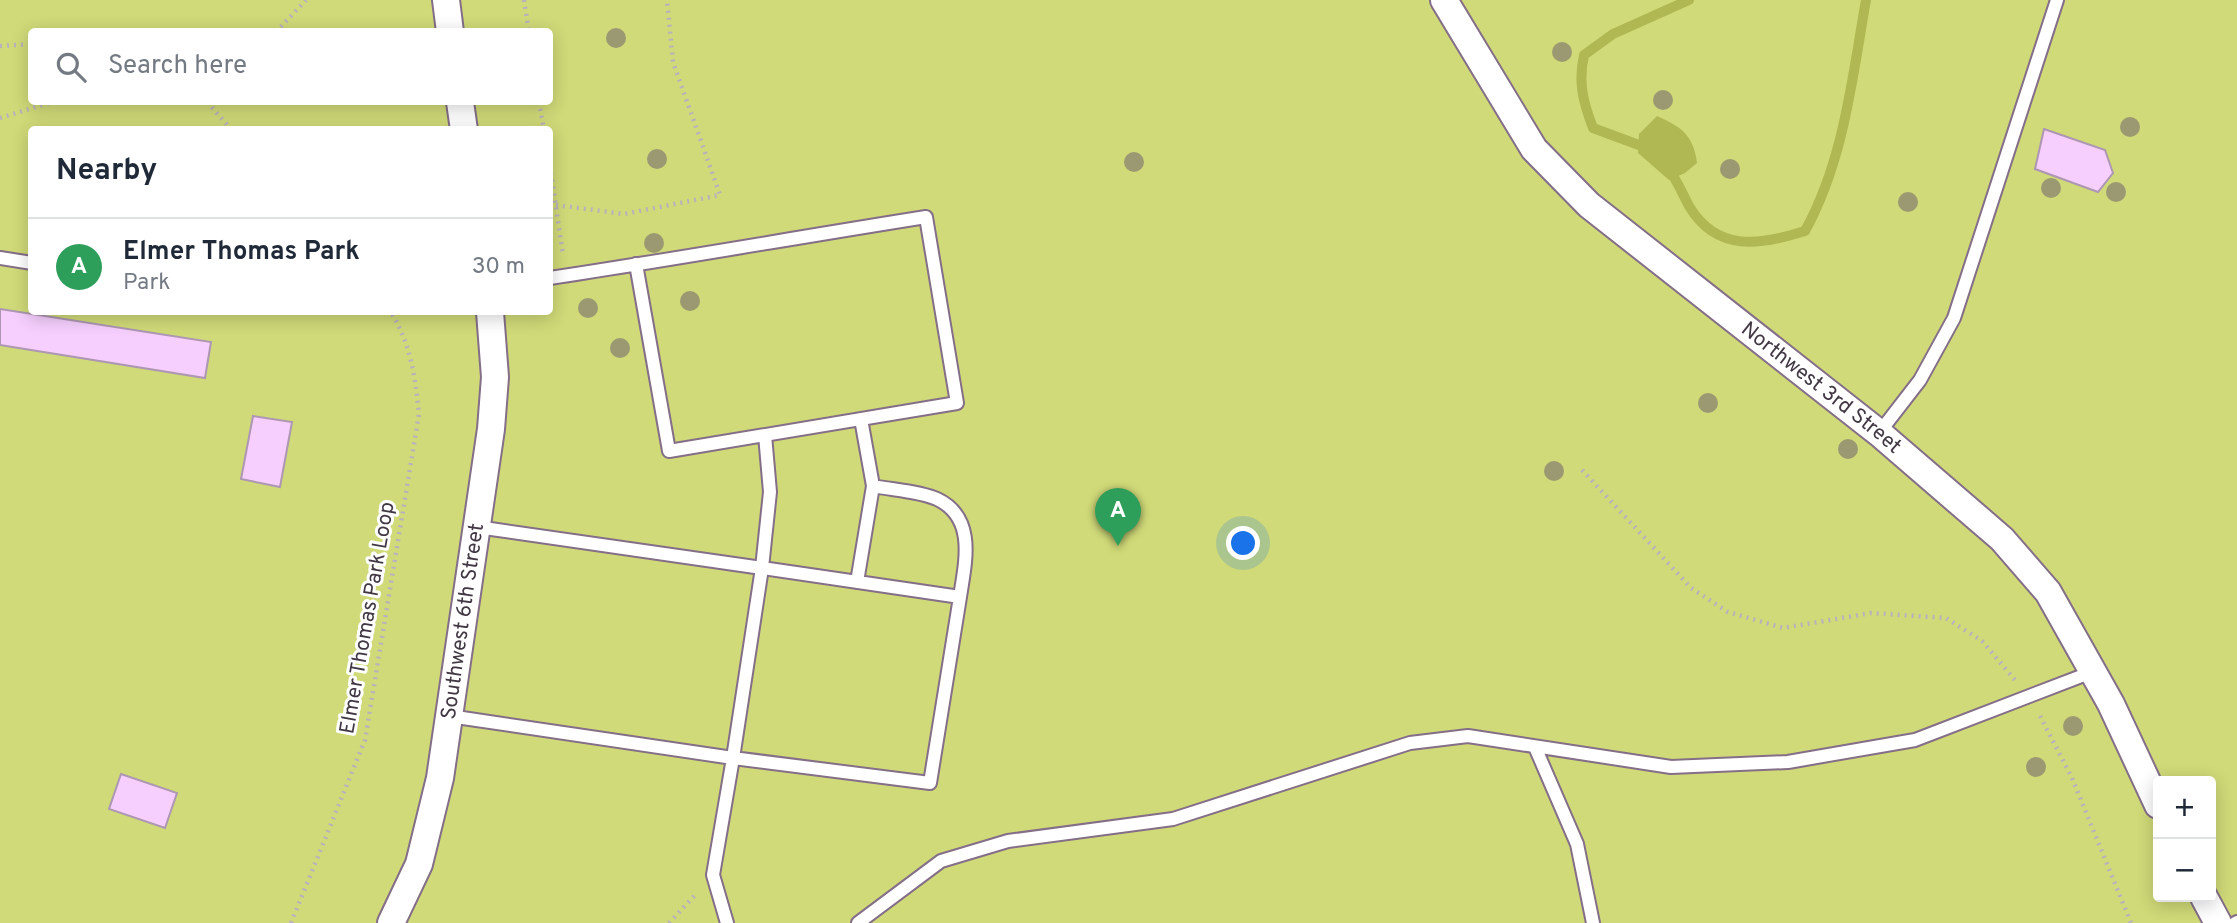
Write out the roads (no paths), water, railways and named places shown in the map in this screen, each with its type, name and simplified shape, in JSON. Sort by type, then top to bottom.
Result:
[{"type":"street","points":[[446,0],[450,28]]},
{"type":"street","name":"Northwest 3rd Street","points":[[1444,0],[1534,149],[1589,205],[1879,433],[2002,539],[2048,592],[2092,672],[2153,795]]},
{"type":"street","points":[[460,105],[463,126]]},
{"type":"street","name":"Southwest 6th Street","points":[[391,923],[419,864],[440,778],[491,429],[495,377],[490,315]]},
{"type":"street","points":[[2207,902],[2218,923]]},
{"type":"lane","points":[[1879,433],[1920,380],[1954,318],[2057,0]]},
{"type":"lane","points":[[553,278],[566,276],[636,264],[926,217],[957,402],[670,451],[636,264]]},
{"type":"lane","points":[[0,258],[28,262]]},
{"type":"lane","points":[[857,582],[873,486],[861,419]]},
{"type":"lane","points":[[727,923],[713,875],[762,568],[770,492],[765,435]]},
{"type":"lane","points":[[449,716],[733,758],[930,783],[967,548],[963,523],[938,499],[873,486]]},
{"type":"lane","points":[[477,527],[960,597]]},
{"type":"lane","points":[[858,923],[941,861],[1008,841],[1173,819],[1410,743],[1468,736],[1671,767],[1788,762],[1915,740],[2092,672]]},
{"type":"lane","points":[[1535,747],[1577,844],[1593,923]]},
{"type":"waterway","points":[[1647,148],[1593,128],[1582,92],[1584,55],[1613,34],[1689,0]]},
{"type":"waterway","points":[[1668,168],[1700,221],[1726,238],[1756,242],[1805,231],[1818,204],[1838,148],[1866,0]]},
{"type":"place","name":"Elmer Thomas Park","points":[[1118,546]]}]
